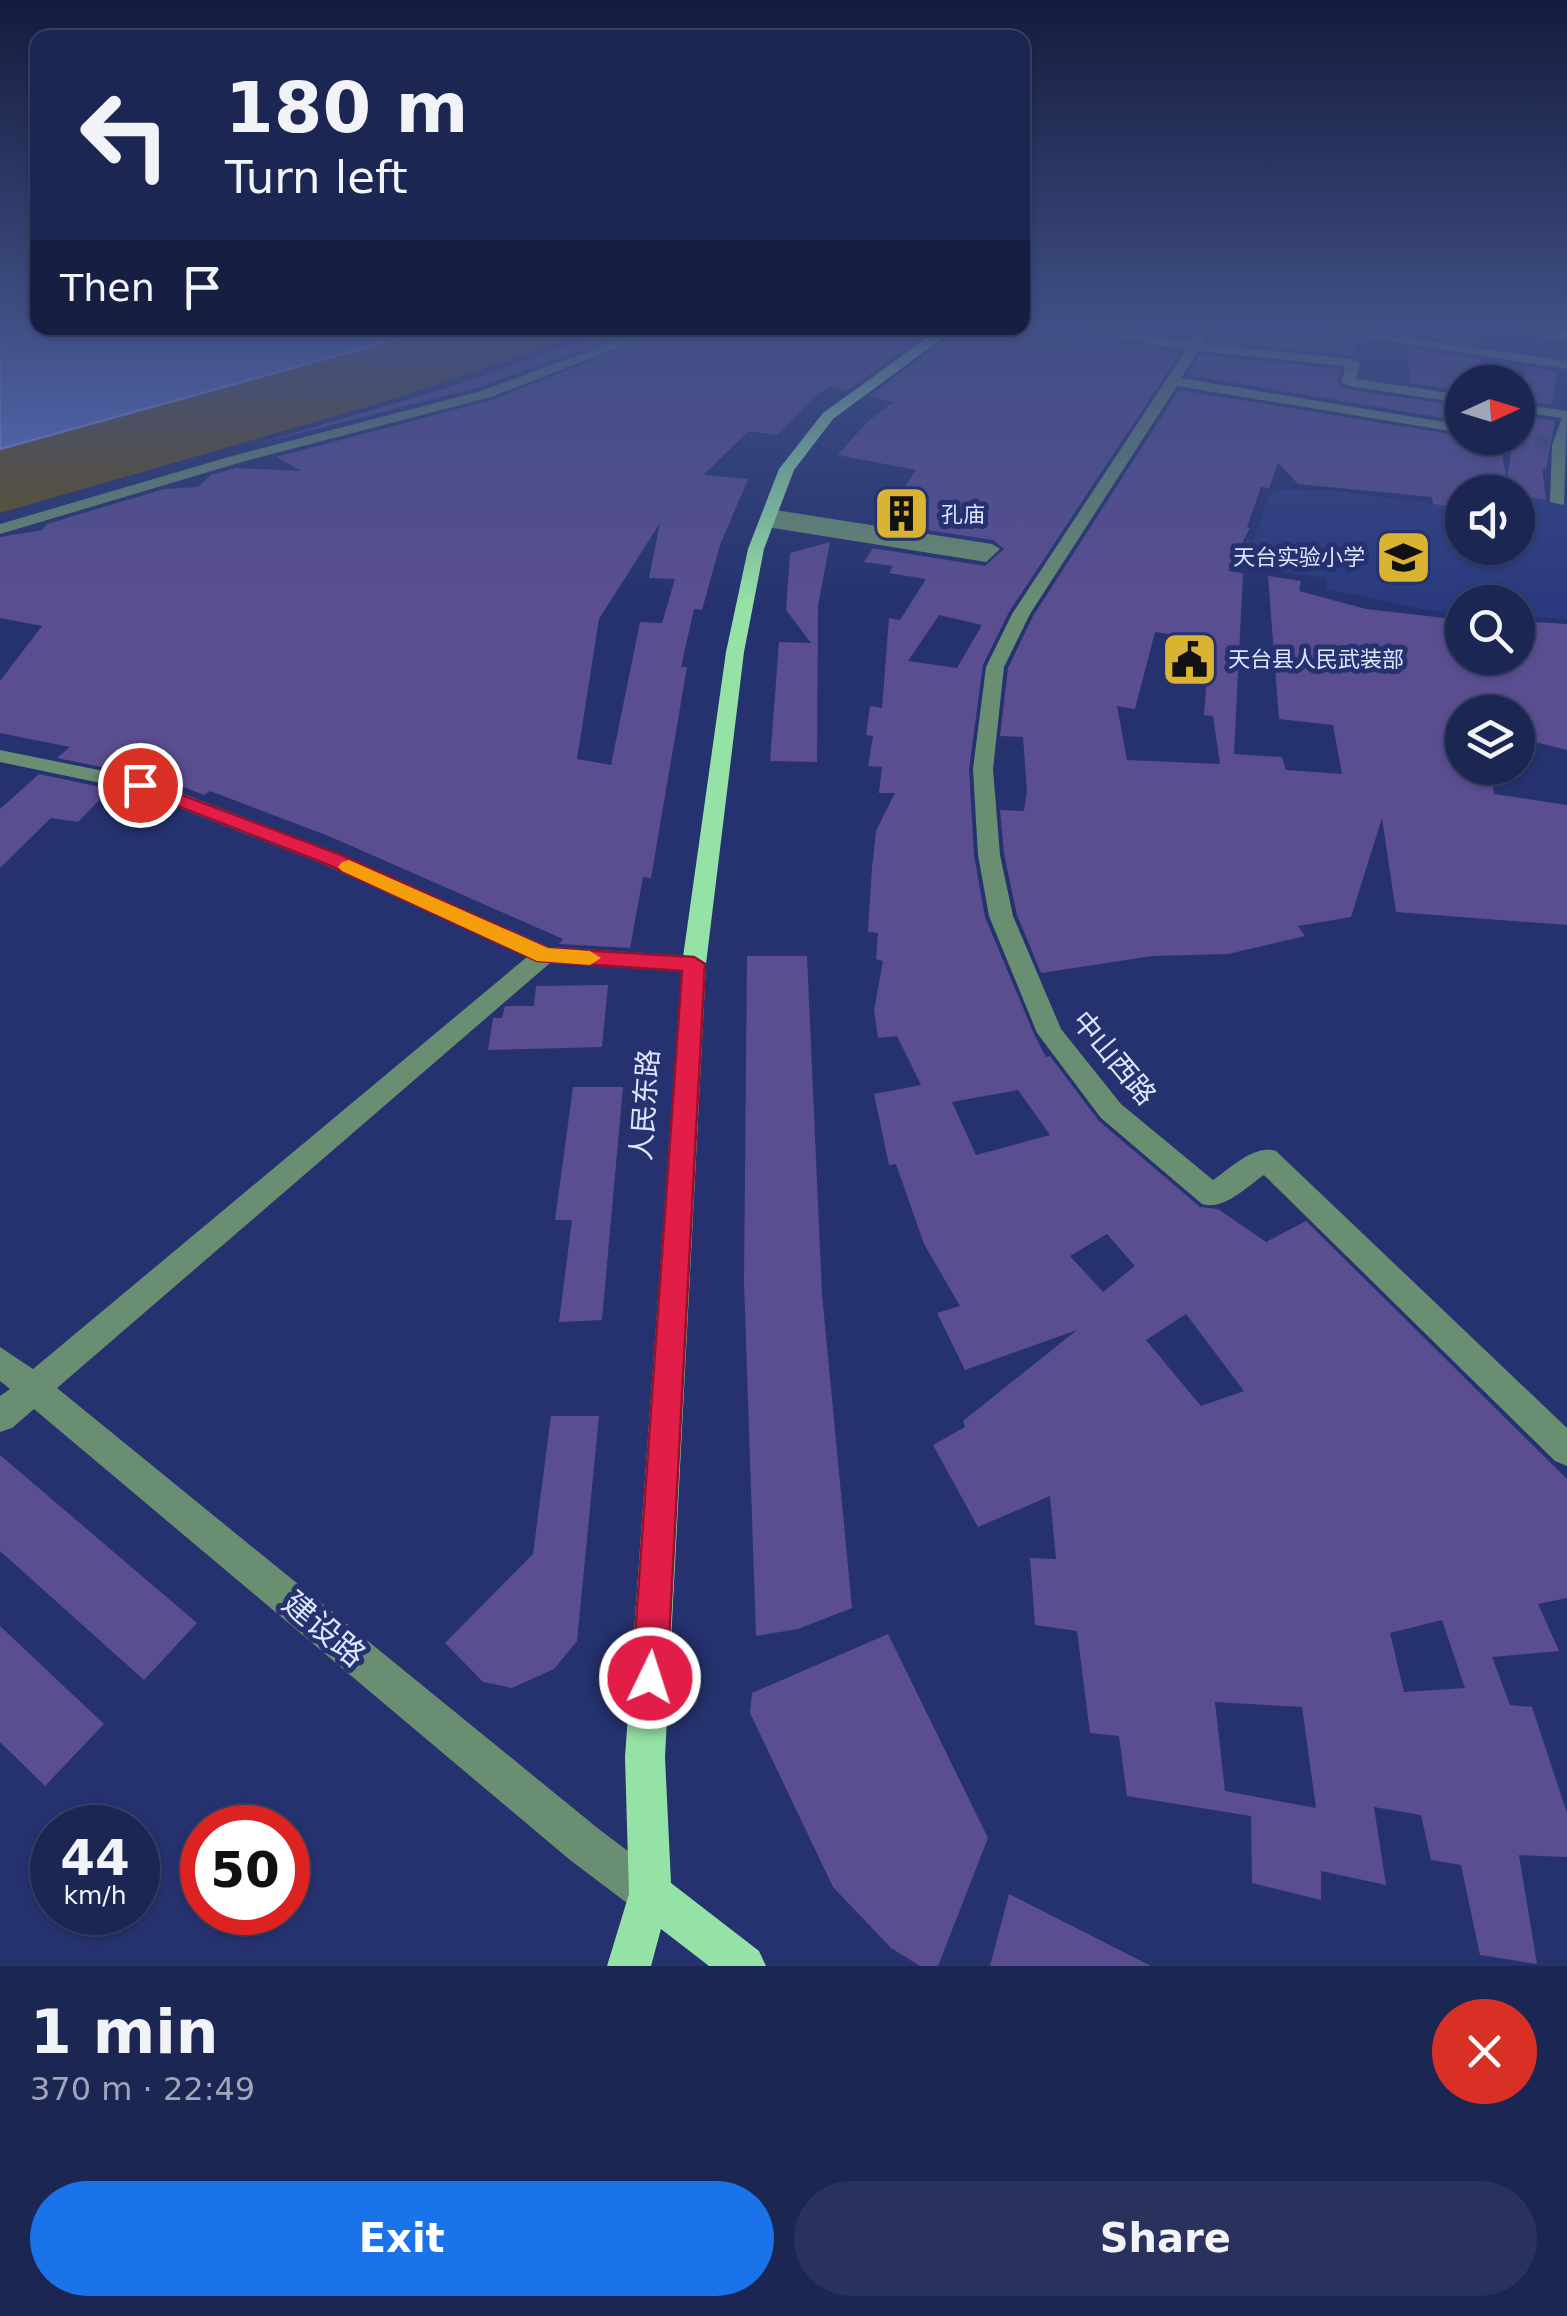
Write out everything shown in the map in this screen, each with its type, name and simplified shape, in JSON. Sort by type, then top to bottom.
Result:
[{"type":"main road","name":"人民东路","points":[[629,1966],[650,1894],[644,1757],[694,964],[735,652],[756,549],[787,468],[823,422]]},
{"type":"main road","points":[[650,1894],[744,1966]]},
{"type":"street","points":[[0,528],[380,422]]},
{"type":"street","name":"中山西路","points":[[1146,422],[1021,614],[994,667],[983,770],[989,855],[1001,916],[1050,1033],[1111,1110],[1212,1196],[1266,1159],[1567,1450]]},
{"type":"street","points":[[1418,422],[1445,426]]},
{"type":"street","points":[[1558,502],[1557,445],[1567,422]]},
{"type":"street","points":[[768,519],[992,549],[986,557],[768,519]]},
{"type":"street","points":[[0,756],[140,785],[333,860],[545,955],[694,964]]},
{"type":"street","points":[[0,1417],[545,955]]},
{"type":"street","name":"建设路","points":[[0,1361],[585,1845],[650,1894]]},
{"type":"shaded area","points":[[0,422],[98,422],[0,449]]},
{"type":"shaded area","points":[[98,422],[315,422],[0,513],[0,449]]},
{"type":"shaded area","name":"天台实验小学","points":[[1283,489],[1330,490],[1445,506],[1445,565],[1535,565],[1535,498],[1567,503],[1567,619],[1535,617],[1535,585],[1445,585],[1445,611],[1327,589],[1325,578],[1240,566],[1246,538],[1254,539],[1269,495]]},
{"type":"building","points":[[332,422],[344,422],[253,445]]},
{"type":"building","points":[[410,422],[790,422],[777,435],[749,431],[703,475],[748,479],[720,545],[702,610],[694,609],[681,667],[687,667],[651,878],[643,877],[630,948],[559,944],[563,939],[331,837],[210,791],[204,795],[131,767],[126,772],[57,758],[70,747],[0,733],[0,681],[42,626],[0,618],[0,537],[42,530],[47,524],[164,489],[198,487],[211,475],[236,468],[302,471],[276,457]],"holes":[[[660,523],[649,578],[675,579],[662,623],[640,622],[611,765],[577,759],[599,619]]]},
{"type":"building","points":[[1135,422],[1009,612],[983,665],[969,769],[974,855],[985,917],[1046,1057],[1050,1056],[1099,1121],[1200,1207],[1218,1209],[1266,1242],[1306,1221],[1567,1479],[1567,1598],[1538,1604],[1559,1651],[1492,1657],[1510,1705],[1532,1707],[1567,1813],[1567,1857],[1519,1855],[1537,1964],[1480,1955],[1461,1865],[1431,1860],[1421,1815],[1374,1807],[1386,1885],[1321,1871],[1321,1900],[1252,1883],[1251,1816],[1127,1796],[1119,1736],[1090,1733],[1077,1631],[1035,1625],[1030,1558],[1056,1559],[1050,1496],[978,1527],[933,1445],[965,1427],[963,1421],[1077,1330],[965,1370],[937,1313],[960,1306],[924,1244],[896,1164],[889,1165],[874,1094],[921,1085],[897,1036],[878,1038],[874,1010],[883,961],[876,959],[878,933],[868,932],[872,868],[876,831],[895,793],[879,793],[882,767],[868,766],[873,736],[866,735],[870,706],[882,708],[889,618],[900,620],[926,579],[889,573],[893,566],[864,562],[873,548],[985,566],[1004,549],[993,540],[888,524],[899,507],[892,506],[916,470],[838,455],[866,423]],"holes":[[[939,615],[982,625],[957,668],[908,661]],[[1018,1090],[1050,1135],[976,1155],[952,1102]],[[1107,1234],[1135,1266],[1103,1292],[1070,1256]],[[1186,1314],[1244,1391],[1201,1406],[1146,1340]],[[1442,1620],[1465,1688],[1404,1692],[1390,1633]],[[1215,1702],[1302,1707],[1316,1808],[1225,1791]]]},
{"type":"building","points":[[1158,422],[1374,422],[1445,433],[1445,455],[1502,455],[1506,475],[1445,475],[1445,506],[1433,504],[1432,497],[1298,484],[1278,463],[1269,488],[1261,487],[1247,527],[1250,528],[1228,571],[1243,573],[1234,754],[1282,757],[1286,770],[1342,774],[1333,725],[1279,719],[1268,576],[1301,581],[1299,591],[1366,609],[1445,618],[1445,675],[1535,675],[1535,622],[1567,624],[1567,750],[1535,742],[1535,695],[1445,695],[1445,785],[1492,785],[1494,794],[1567,805],[1567,925],[1396,912],[1382,818],[1351,917],[1298,926],[1305,936],[1228,954],[1152,956],[1041,973],[1017,915],[1004,854],[1000,810],[1024,811],[1027,791],[1023,737],[1000,736],[1008,668],[1033,616]],"holes":[[[1155,632],[1210,640],[1204,715],[1213,716],[1220,764],[1127,760],[1117,706],[1135,709]]]},
{"type":"building","points":[[1535,422],[1555,422],[1546,469],[1542,469],[1546,500],[1535,498],[1535,475],[1508,475],[1511,455],[1535,455]]},
{"type":"building","points":[[830,542],[818,606],[817,762],[770,761],[779,642],[811,643],[786,610],[790,553]]},
{"type":"building","points":[[39,774],[110,789],[78,822],[51,818],[0,868],[0,809]]},
{"type":"building","points":[[747,956],[807,956],[822,1294],[852,1608],[798,1629],[756,1636],[744,1282]]},
{"type":"building","points":[[608,985],[602,1047],[488,1050],[493,1018],[502,1018],[505,1006],[534,1006],[536,986]]},
{"type":"building","points":[[573,1087],[623,1087],[602,1320],[559,1322],[572,1220],[555,1220]]},
{"type":"building","points":[[551,1416],[599,1416],[577,1641],[554,1669],[512,1688],[483,1682],[445,1643],[533,1554]]},
{"type":"building","points":[[0,1455],[197,1623],[144,1680],[0,1551]]},
{"type":"building","points":[[0,1626],[104,1724],[45,1786],[0,1742]]},
{"type":"building","points":[[888,1634],[988,1838],[938,1966],[920,1966],[891,1948],[833,1887],[750,1713],[752,1693]]},
{"type":"building","points":[[1009,1894],[1151,1966],[990,1966]]},
{"type":"tunnel","points":[[1535,441],[1554,444]]},
{"type":"slow traffic","points":[[349,867],[545,955],[590,958]]},
{"type":"place","name":"孔庙","points":[[902,514]]},
{"type":"place","name":"天台实验小学","points":[[1404,557]]},
{"type":"place","name":"天台县人民武装部","points":[[1189,659]]},
{"type":"route","points":[[140,785],[333,860],[545,955],[694,964],[650,1678]]}]
